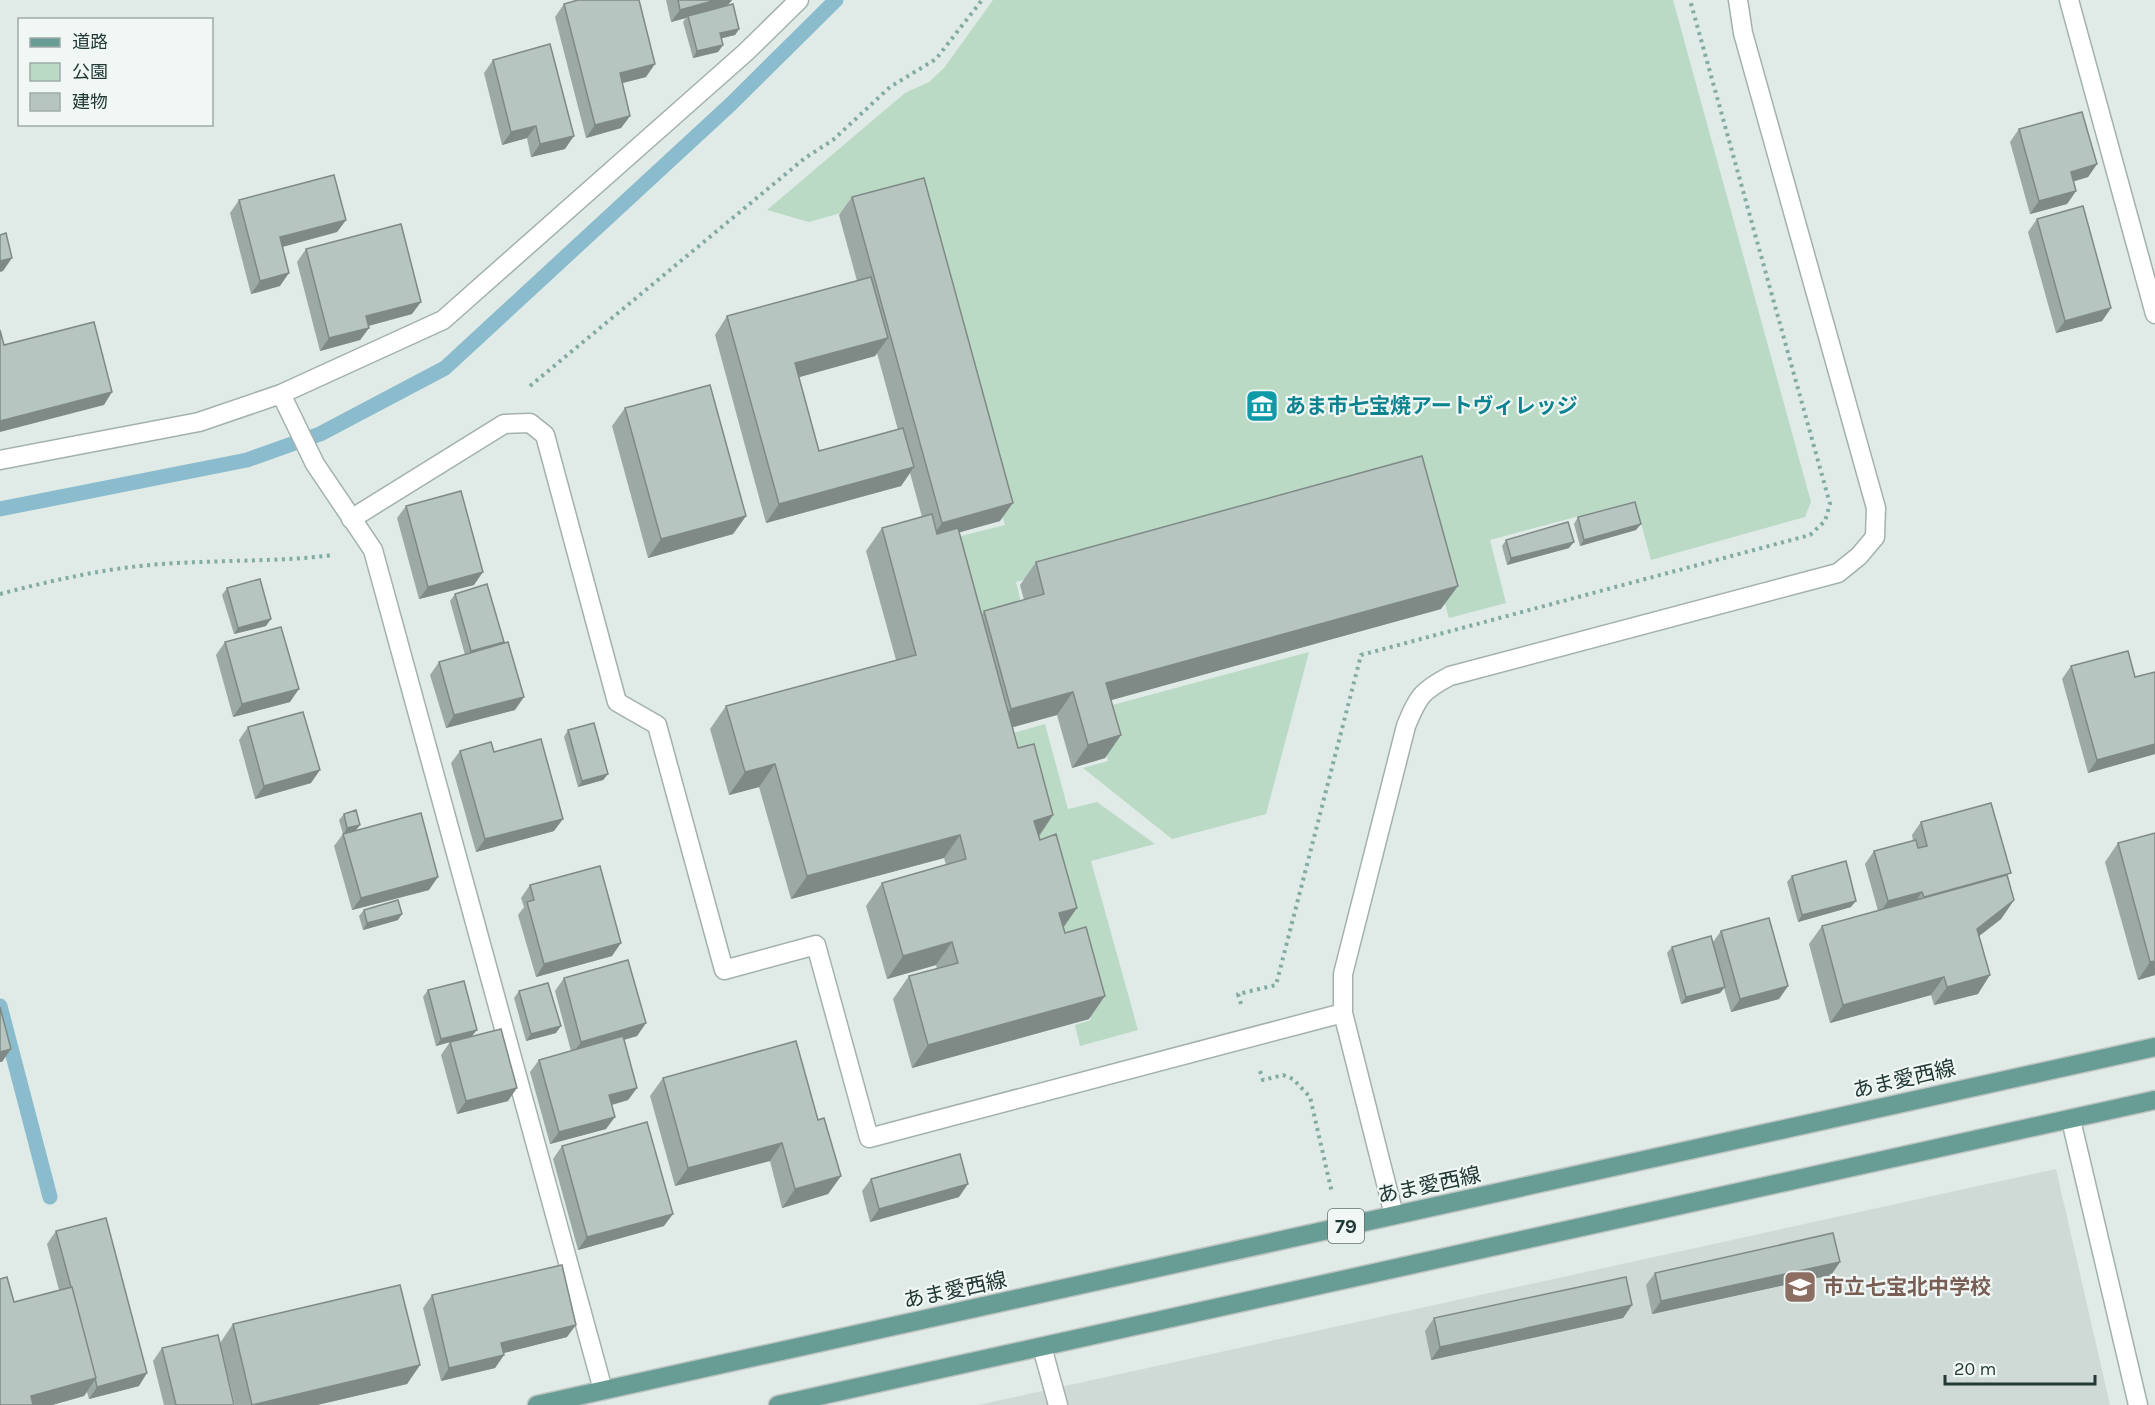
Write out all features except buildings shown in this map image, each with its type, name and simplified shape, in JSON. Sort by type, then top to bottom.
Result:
[{"type":"main road","name":"あま愛西線","points":[[537,1405],[2155,1047]]},
{"type":"main road","points":[[778,1405],[2155,1100]]},
{"type":"street","points":[[0,460],[199,422],[281,394],[443,320],[737,60],[800,0]]},
{"type":"street","points":[[1394,1215],[1343,1013],[1343,974],[1398,758],[1415,704],[1427,688],[1450,676],[1838,573],[1859,556],[1875,537],[1876,508],[1743,33],[1738,0]]},
{"type":"street","points":[[2069,0],[2155,314]]},
{"type":"street","points":[[281,394],[296,420],[315,464],[373,550],[603,1390]]},
{"type":"street","points":[[351,519],[504,424],[530,423],[545,435],[617,702],[657,726],[724,970],[816,945],[868,1138],[1343,1013]]},
{"type":"street","points":[[2071,1120],[2138,1405]]},
{"type":"street","points":[[1042,1347],[1058,1405]]},
{"type":"path","points":[[522,389],[532,385],[805,158],[833,140],[890,87],[936,59],[982,0]]},
{"type":"path","points":[[0,594],[51,581],[140,566],[290,560],[373,550]]},
{"type":"shaded area","name":"市立七宝北中学校","points":[[2056,1169],[2110,1405],[978,1405]]},
{"type":"green space","points":[[993,0],[1673,0],[1811,502],[1805,517],[1651,560],[1635,501],[1490,540],[1506,603],[1449,618],[1409,473],[1016,582],[1024,614],[969,629],[945,540],[1005,525],[915,192],[809,222],[767,210],[905,93],[929,82],[944,68]]},
{"type":"green space","points":[[1309,652],[1266,814],[1172,839],[1083,768],[1108,761],[1094,710]]},
{"type":"green space","points":[[1045,724],[1068,809],[1097,802],[1155,844],[1091,861],[1138,1030],[1080,1046],[1075,1025],[1091,1020],[1071,949],[996,738]]},
{"type":"waterway","points":[[0,509],[247,460],[320,434],[445,368],[731,104],[836,0]]},
{"type":"waterway","points":[[0,1006],[50,1197]]},
{"type":"place","name":"あま市七宝焼アートヴィレッジ","points":[[1262,406]]},
{"type":"place","name":"市立七宝北中学校","points":[[1800,1287]]}]
